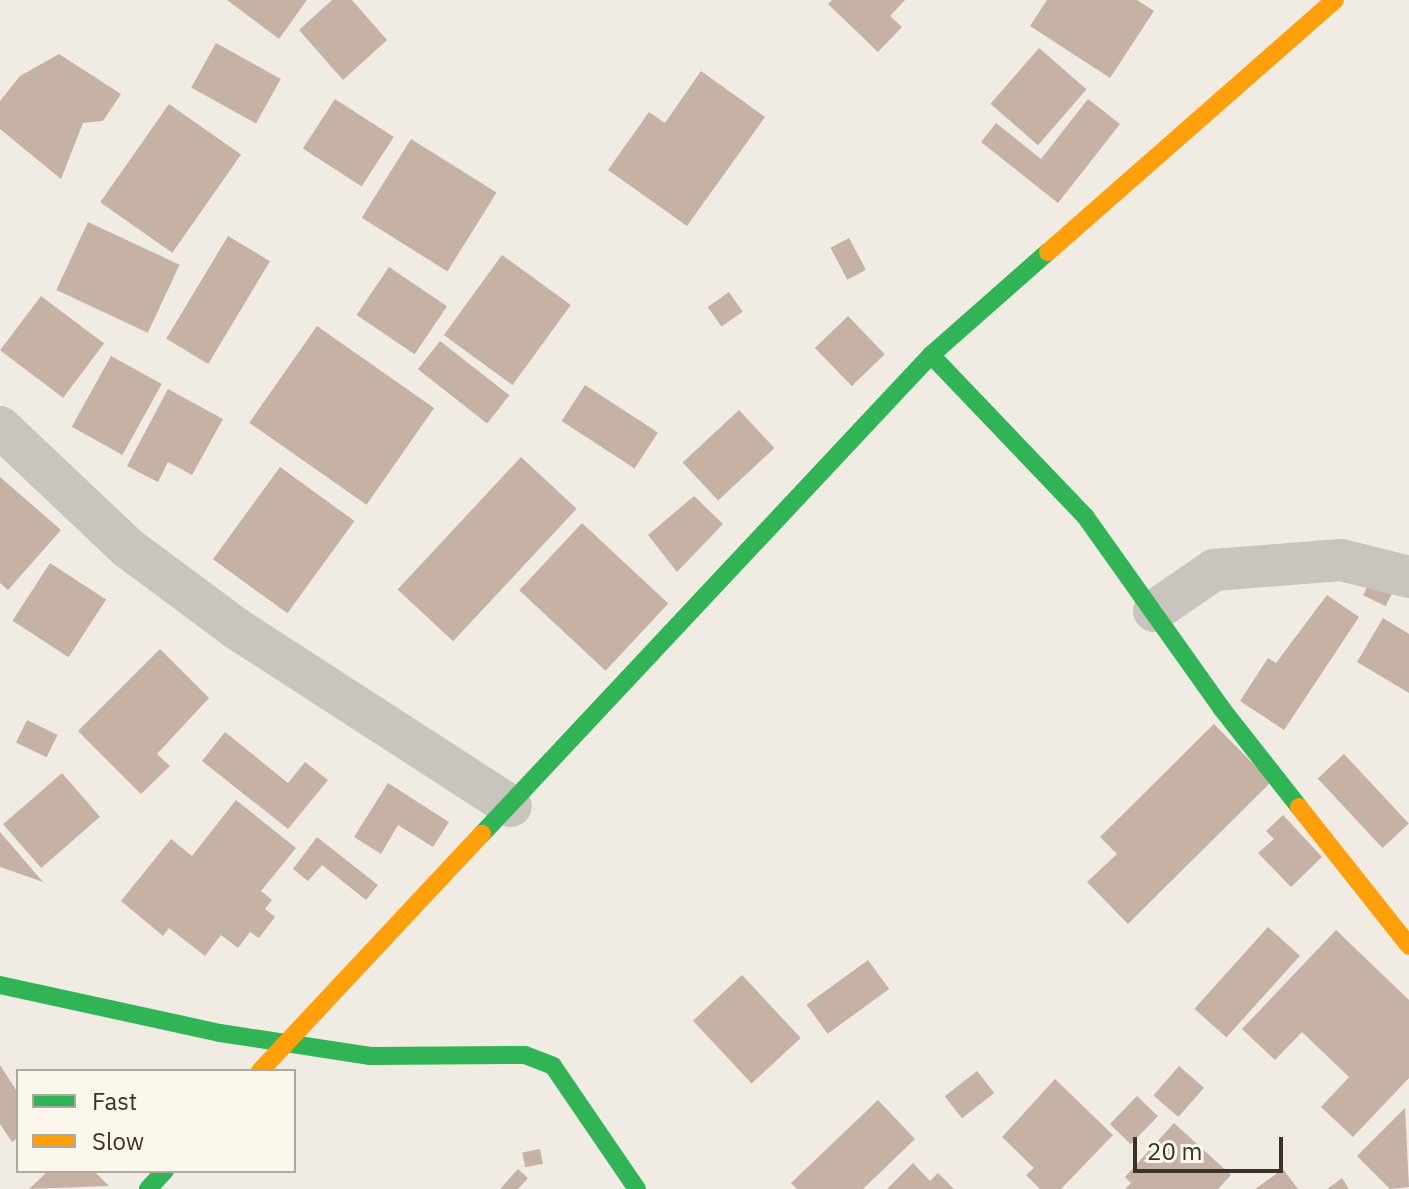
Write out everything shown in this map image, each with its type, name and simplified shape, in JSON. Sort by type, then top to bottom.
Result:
[{"type":"street","points":[[262,1069],[931,355],[1335,0]]},
{"type":"street","points":[[931,355],[1085,516],[1222,709],[1409,946]]},
{"type":"street","points":[[0,427],[128,548],[237,629],[511,806]]},
{"type":"street","points":[[1154,611],[1214,570],[1341,560],[1409,577]]},
{"type":"street","points":[[0,985],[220,1033],[370,1056],[525,1055],[553,1066],[637,1189]]},
{"type":"street","points":[[148,1189],[163,1173]]},
{"type":"building","points":[[227,0],[307,0],[279,39]]},
{"type":"building","points":[[332,0],[352,0],[387,40],[343,80],[299,30]]},
{"type":"building","points":[[832,0],[905,0],[890,16],[902,27],[878,52],[828,4]]},
{"type":"building","points":[[1047,0],[1137,0],[1154,11],[1110,78],[1030,26]]},
{"type":"building","points":[[216,43],[281,79],[256,123],[191,88]]},
{"type":"building","points":[[1039,48],[1087,89],[1038,145],[990,104]]},
{"type":"building","points":[[59,54],[121,94],[103,121],[83,123],[61,179],[0,129],[0,101],[20,76]]},
{"type":"building","points":[[701,71],[765,117],[687,226],[608,170],[649,112],[665,123]]},
{"type":"building","points":[[335,99],[394,137],[362,187],[303,148]]},
{"type":"building","points":[[1088,99],[1120,124],[1058,203],[981,142],[996,123],[1041,159]]},
{"type":"building","points":[[169,104],[241,154],[172,253],[100,202]]},
{"type":"building","points":[[411,139],[497,193],[447,271],[362,218]]},
{"type":"building","points":[[88,222],[180,265],[148,333],[56,290]]},
{"type":"building","points":[[228,236],[270,261],[208,364],[166,339]]},
{"type":"building","points":[[849,238],[866,270],[847,280],[830,248]]},
{"type":"building","points":[[502,255],[571,305],[513,385],[444,335]]},
{"type":"building","points":[[389,267],[447,306],[415,354],[357,315]]},
{"type":"building","points":[[729,292],[743,312],[721,327],[708,307]]},
{"type":"building","points":[[41,296],[104,344],[63,398],[0,350]]},
{"type":"building","points":[[848,316],[885,354],[852,386],[815,348]]},
{"type":"building","points":[[317,326],[434,408],[366,505],[249,423]]},
{"type":"building","points":[[440,341],[509,395],[487,424],[418,369]]},
{"type":"building","points":[[111,356],[162,384],[122,455],[72,427]]},
{"type":"building","points":[[585,385],[658,432],[635,468],[562,421]]},
{"type":"building","points":[[168,389],[223,419],[192,475],[168,462],[158,482],[127,466]]},
{"type":"building","points":[[739,410],[774,448],[718,501],[683,463]]},
{"type":"building","points":[[521,457],[577,509],[453,641],[398,589]]},
{"type":"building","points":[[280,467],[354,521],[287,613],[213,559]]},
{"type":"building","points":[[0,477],[61,530],[8,590],[0,583]]},
{"type":"building","points":[[694,496],[723,524],[677,572],[648,535]]},
{"type":"building","points":[[582,523],[668,603],[606,671],[519,590]]},
{"type":"building","points":[[50,563],[106,599],[69,657],[12,621]]},
{"type":"building","points":[[1375,571],[1397,582],[1386,606],[1363,595]]},
{"type":"building","points":[[1327,595],[1359,617],[1284,730],[1240,701],[1268,658],[1276,663]]},
{"type":"building","points":[[1383,618],[1409,634],[1409,693],[1357,662]]},
{"type":"building","points":[[160,649],[209,698],[157,754],[170,766],[141,794],[78,731]]},
{"type":"building","points":[[27,720],[58,735],[47,757],[16,742]]},
{"type":"building","points":[[1214,724],[1271,782],[1128,924],[1087,882],[1117,854],[1100,837]]},
{"type":"building","points":[[225,732],[288,783],[305,762],[328,780],[288,829],[202,761]]},
{"type":"building","points":[[1344,754],[1409,823],[1382,848],[1318,779]]},
{"type":"building","points":[[62,773],[100,817],[41,868],[3,824]]},
{"type":"building","points":[[388,783],[449,822],[433,847],[398,825],[381,854],[354,837]]},
{"type":"building","points":[[236,800],[296,848],[261,891],[272,900],[265,909],[275,917],[259,938],[250,932],[238,948],[221,935],[205,956],[169,928],[163,936],[121,901],[171,839],[192,856]]},
{"type":"building","points":[[1283,815],[1322,857],[1291,887],[1258,853],[1274,839],[1266,831]]},
{"type":"building","points":[[0,832],[43,882],[0,867]]},
{"type":"building","points":[[317,837],[378,885],[366,900],[322,865],[308,881],[293,869]]},
{"type":"building","points":[[1268,927],[1300,956],[1226,1038],[1194,1009]]},
{"type":"building","points":[[1336,930],[1409,1000],[1409,1078],[1353,1137],[1321,1107],[1349,1077],[1302,1032],[1275,1060],[1242,1029]]},
{"type":"building","points":[[868,960],[889,989],[828,1034],[807,1005]]},
{"type":"building","points":[[742,975],[801,1038],[752,1084],[693,1021]]},
{"type":"building","points":[[0,1065],[16,1090],[16,1139],[12,1142],[0,1124]]},
{"type":"building","points":[[1179,1066],[1204,1088],[1178,1117],[1153,1095]]},
{"type":"building","points":[[977,1071],[994,1093],[962,1118],[945,1096]]},
{"type":"building","points":[[1055,1079],[1113,1135],[1061,1189],[1040,1189],[1026,1175],[1034,1168],[1002,1137]]},
{"type":"building","points":[[1137,1096],[1158,1116],[1131,1144],[1110,1124]]},
{"type":"building","points":[[878,1100],[915,1139],[863,1189],[797,1189],[791,1183]]},
{"type":"building","points":[[1405,1108],[1409,1187],[1390,1189],[1357,1156]]},
{"type":"building","points":[[1174,1123],[1231,1175],[1218,1189],[1125,1189],[1131,1183],[1125,1177]]},
{"type":"building","points":[[540,1149],[543,1164],[525,1167],[522,1152]]},
{"type":"building","points":[[913,1163],[930,1181],[938,1173],[954,1189],[887,1189]]},
{"type":"building","points":[[518,1169],[528,1178],[518,1189],[500,1189]]},
{"type":"building","points":[[1283,1169],[1298,1189],[1255,1189]]},
{"type":"building","points":[[46,1173],[96,1173],[109,1186],[29,1189]]},
{"type":"building","points":[[1342,1178],[1349,1189],[1327,1189]]},
{"type":"traffic: fast","points":[[482,834],[931,355],[1048,252]]},
{"type":"traffic: fast","points":[[931,355],[1085,516],[1222,709],[1299,807]]},
{"type":"traffic: fast","points":[[0,985],[220,1033],[370,1056],[525,1055],[553,1066],[637,1189]]},
{"type":"traffic: fast","points":[[148,1189],[163,1173]]},
{"type":"traffic: slow","points":[[1048,252],[1335,0]]},
{"type":"traffic: slow","points":[[1299,807],[1409,946]]},
{"type":"traffic: slow","points":[[262,1069],[482,834]]}]
